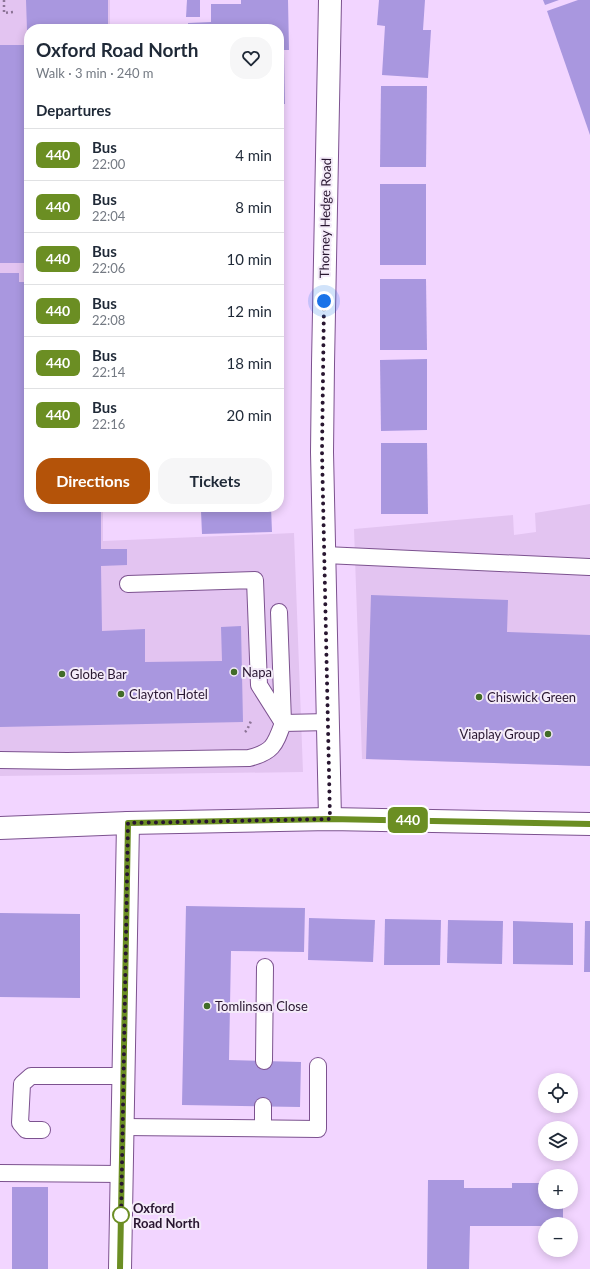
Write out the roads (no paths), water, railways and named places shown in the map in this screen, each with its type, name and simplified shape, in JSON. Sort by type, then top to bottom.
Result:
[{"type":"street","name":"Thorney Hedge Road","points":[[330,0],[322,364],[322,452],[330,819]]},
{"type":"street","points":[[0,828],[128,823],[330,819],[590,824]]},
{"type":"street","points":[[120,1269],[128,823]]},
{"type":"lane","points":[[324,555],[589,567]]},
{"type":"lane","points":[[128,584],[255,580],[260,685],[284,723]]},
{"type":"lane","points":[[0,760],[67,761],[250,758],[267,752],[273,746],[284,723],[279,612]]},
{"type":"lane","points":[[284,723],[329,722]]},
{"type":"lane","points":[[264,1061],[265,967]]},
{"type":"lane","points":[[122,1127],[318,1129],[318,1066]]},
{"type":"lane","points":[[42,1130],[26,1130],[20,1122],[22,1084],[31,1076],[123,1076]]},
{"type":"lane","points":[[263,1106],[263,1128]]},
{"type":"lane","points":[[0,1173],[122,1174]]},
{"type":"place","name":"Napa","points":[[234,672]]},
{"type":"place","name":"Globe Bar","points":[[62,674]]},
{"type":"place","name":"Clayton Hotel","points":[[121,694]]},
{"type":"place","name":"Chiswick Green","points":[[479,697]]},
{"type":"place","name":"Viaplay Group","points":[[548,734]]},
{"type":"place","name":"Tomlinson Close","points":[[207,1006]]},
{"type":"place","name":"Oxford Road North","points":[[121,1215]]}]
